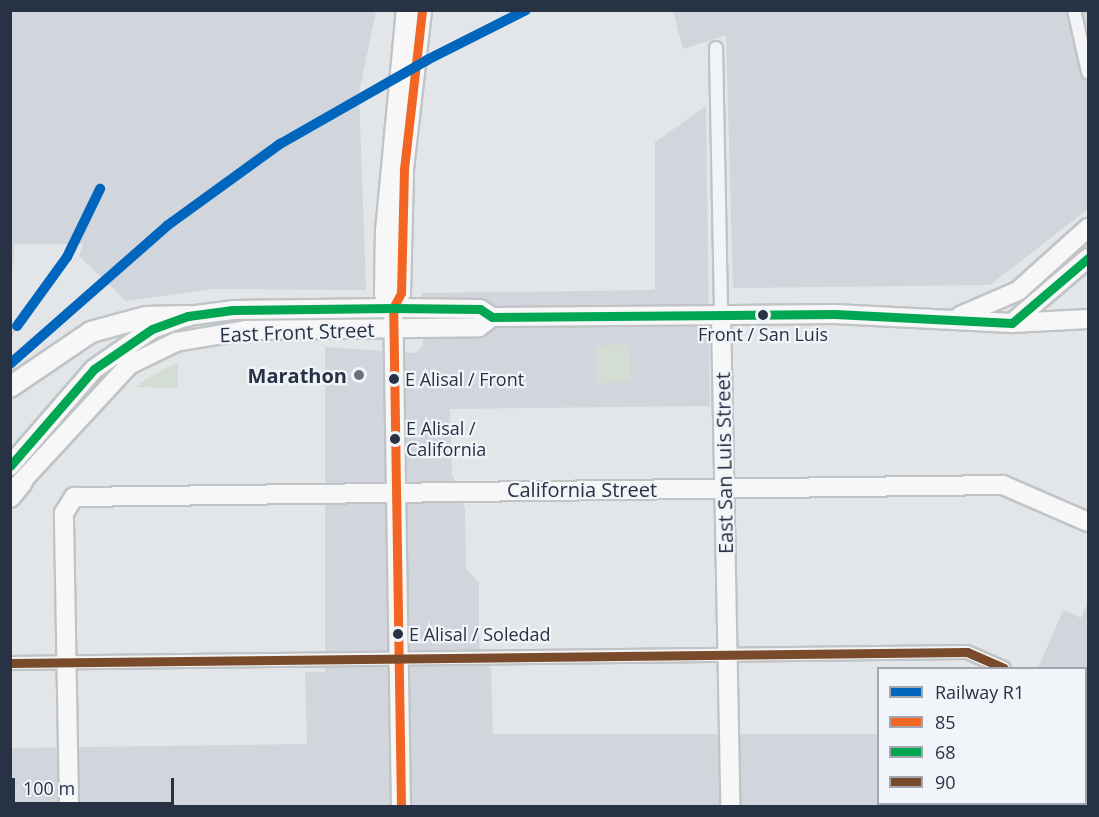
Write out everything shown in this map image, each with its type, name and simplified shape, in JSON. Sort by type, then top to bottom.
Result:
[{"type":"main road","points":[[393,308],[384,294],[385,231],[406,10]]},
{"type":"main road","points":[[401,807],[393,308],[401,293],[404,169],[422,10]]},
{"type":"main road","points":[[960,316],[1018,291],[1089,228]]},
{"type":"main road","points":[[1012,322],[1089,258]]},
{"type":"main road","name":"East Front Street","points":[[10,466],[94,369],[144,334],[188,316],[233,310],[393,308],[480,309],[492,317],[479,327],[246,330],[176,342],[129,365],[14,491]]},
{"type":"main road","name":"East San Luis Street","points":[[721,315],[730,807]]},
{"type":"main road","points":[[10,387],[91,332],[146,317],[188,316]]},
{"type":"main road","points":[[492,317],[960,316],[985,324],[1089,319]]},
{"type":"main road","name":"California Street","points":[[65,663],[64,513],[70,500],[80,495],[1003,485],[1089,522]]},
{"type":"main road","points":[[65,663],[69,807]]},
{"type":"street","points":[[1074,10],[1089,72]]},
{"type":"street","name":"East San Luis Street","points":[[716,48],[721,315]]},
{"type":"street","points":[[10,663],[967,652],[1000,667]]},
{"type":"shaded area","points":[[11,10],[376,11],[359,93],[366,290],[213,289],[126,301],[79,256],[83,244],[15,244],[11,285]]},
{"type":"shaded area","points":[[673,11],[1088,11],[1088,209],[990,285],[733,288],[726,35],[683,49]]},
{"type":"shaded area","points":[[706,106],[710,406],[450,409],[452,474],[465,509],[466,569],[479,582],[479,646],[491,670],[493,734],[877,734],[877,805],[1087,805],[1087,667],[1038,667],[1063,610],[1081,618],[1088,602],[1088,806],[11,806],[10,748],[307,744],[305,672],[325,672],[325,347],[415,353],[423,346],[421,293],[655,290],[655,142]]},
{"type":"shaded area","points":[[629,344],[631,382],[596,383],[595,346]]},
{"type":"shaded area","points":[[178,362],[178,388],[135,387],[151,376]]},
{"type":"railway","points":[[10,334],[67,257],[100,189]]},
{"type":"rail line","name":"R1","points":[[10,364],[168,225],[280,144],[427,60],[526,10]]},
{"type":"rail line","name":"R1","points":[[17,326],[67,257],[100,189]]},
{"type":"transit line","name":"85","points":[[401,806],[393,308],[401,293],[404,169],[422,10]]},
{"type":"transit line","name":"68","points":[[10,466],[94,369],[152,329],[188,316],[233,310],[393,308],[480,309],[492,317],[835,314],[1012,323],[1088,258]]},
{"type":"transit line","name":"90","points":[[10,663],[967,652],[1002,667]]},
{"type":"place","name":"Front / San Luis","points":[[763,315]]},
{"type":"place","name":"Marathon","points":[[359,375]]},
{"type":"place","name":"E Alisal / Front","points":[[394,379]]},
{"type":"place","name":"E Alisal / California","points":[[395,439]]},
{"type":"place","name":"E Alisal / Soledad","points":[[398,634]]}]
